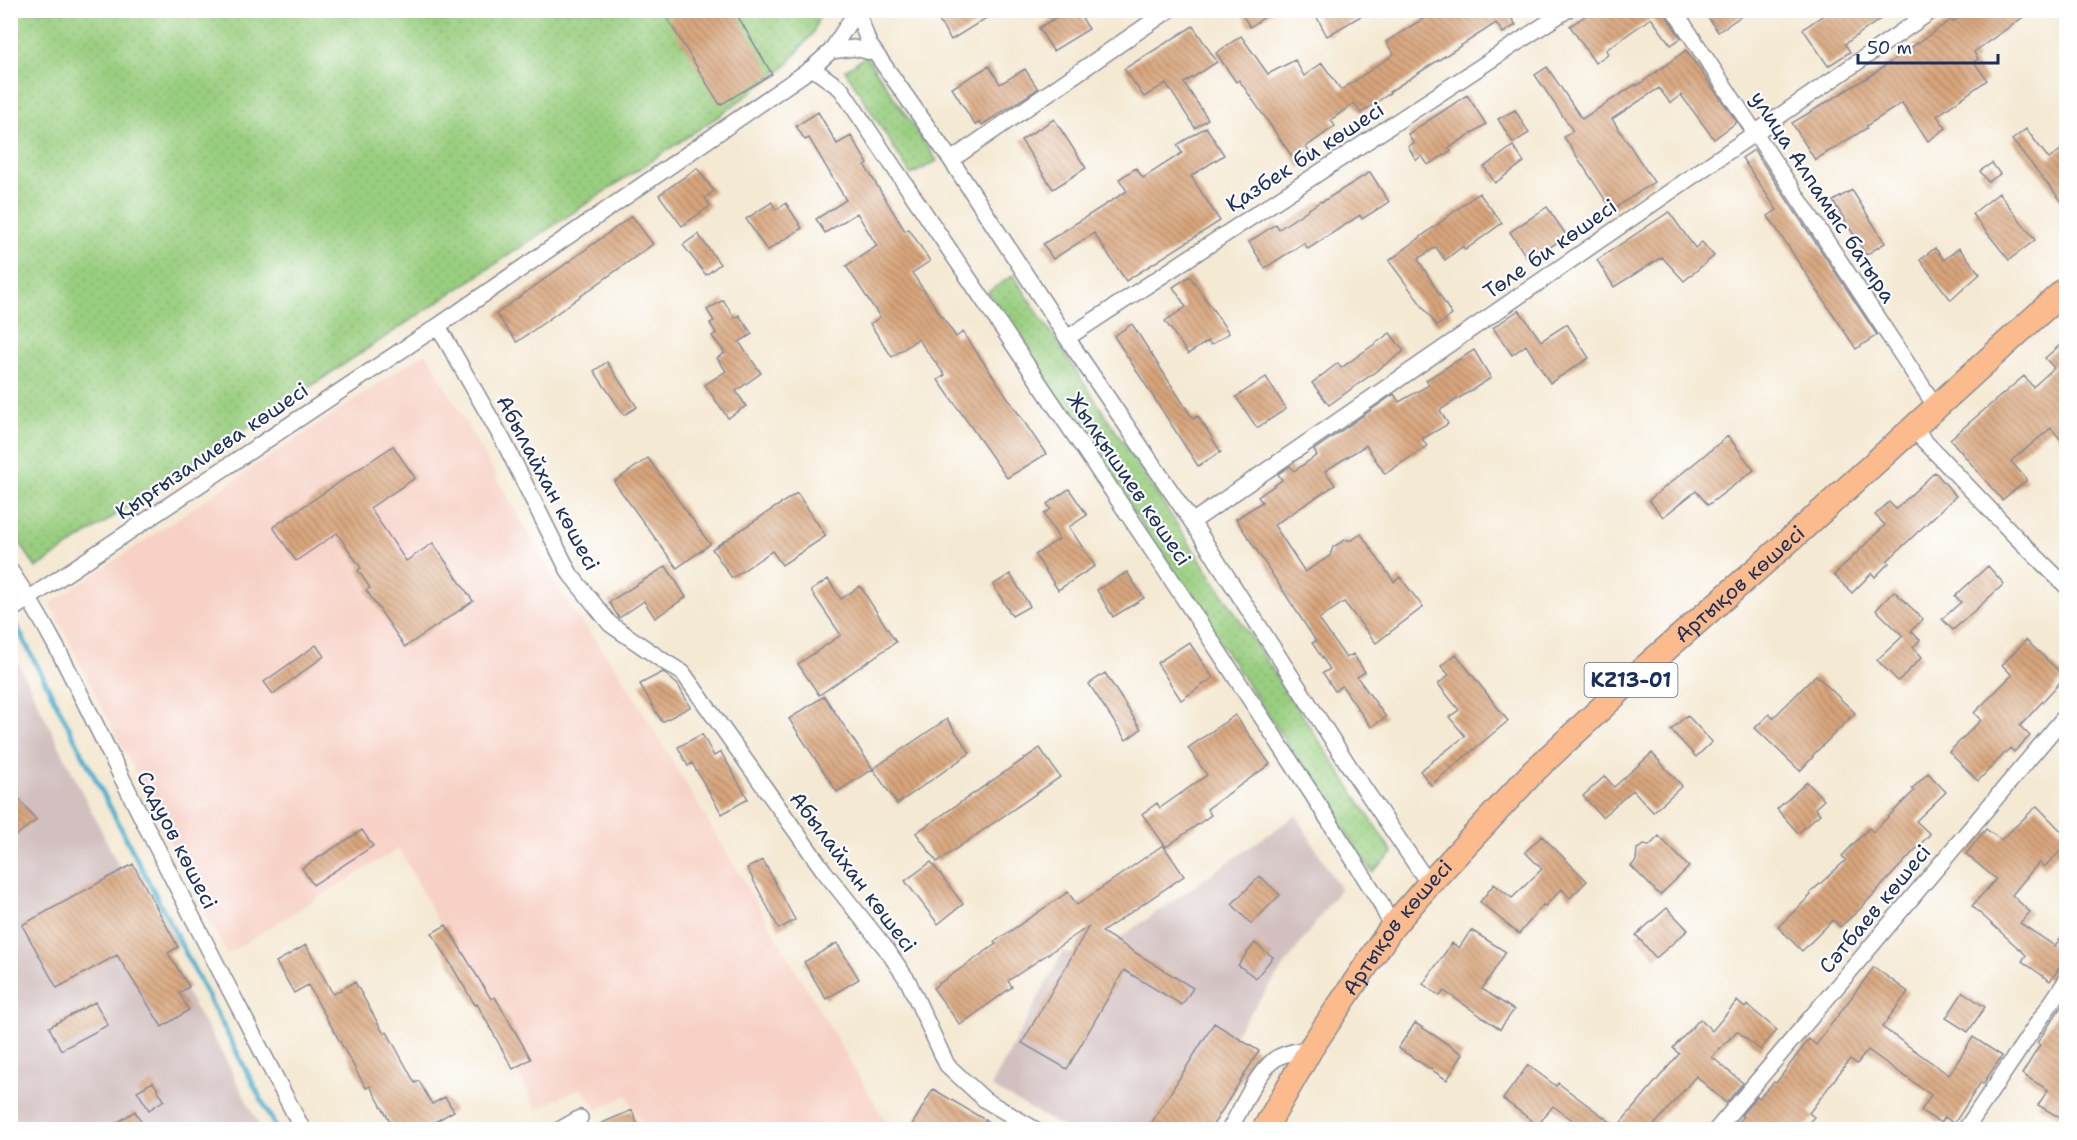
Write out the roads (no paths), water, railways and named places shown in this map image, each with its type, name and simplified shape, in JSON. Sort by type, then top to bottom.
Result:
[{"type":"highway","name":"Артықов көшесі","points":[[1264,1130],[1311,1048],[1392,927],[1534,771],[1641,671],[1800,531],[2067,289]]},
{"type":"street","points":[[438,326],[812,68],[831,51],[857,10]]},
{"type":"street","name":"Жылқышиев көшесі","points":[[857,10],[865,36],[875,53],[951,160],[1429,884]]},
{"type":"street","points":[[951,160],[1169,10]]},
{"type":"street","name":"Қазбек би көшесі","points":[[1067,338],[1567,10]]},
{"type":"street","name":"улица Алпамыс батыра","points":[[1674,10],[1936,407]]},
{"type":"street","name":"Төле би көшесі","points":[[1192,522],[1933,10]]},
{"type":"street","points":[[831,51],[854,48],[875,53]]},
{"type":"street","name":"Жылқышиев көшесі","points":[[812,68],[841,89],[1158,559],[1312,794],[1380,902],[1392,927]]},
{"type":"street","name":"Қырғызалиева көшесі","points":[[10,611],[438,326]]},
{"type":"street","name":"Абылайхан көшесі","points":[[438,326],[504,442],[570,574],[610,624],[683,672],[824,871],[892,957],[908,981],[947,1065],[985,1100],[1036,1130]]},
{"type":"street","points":[[1912,428],[2016,537],[2067,586]]},
{"type":"street","name":"Садуов көшесі","points":[[10,570],[29,598],[78,689],[303,1130]]},
{"type":"street","name":"Сәтбаев көшесі","points":[[1716,1130],[2067,715]]},
{"type":"street","points":[[1965,1130],[2067,981]]},
{"type":"street","points":[[1229,1130],[1261,1076],[1275,1059],[1284,1054],[1311,1048]]},
{"type":"street","points":[[559,1130],[580,1118]]},
{"type":"waterway","points":[[16,625],[277,1130]]}]
